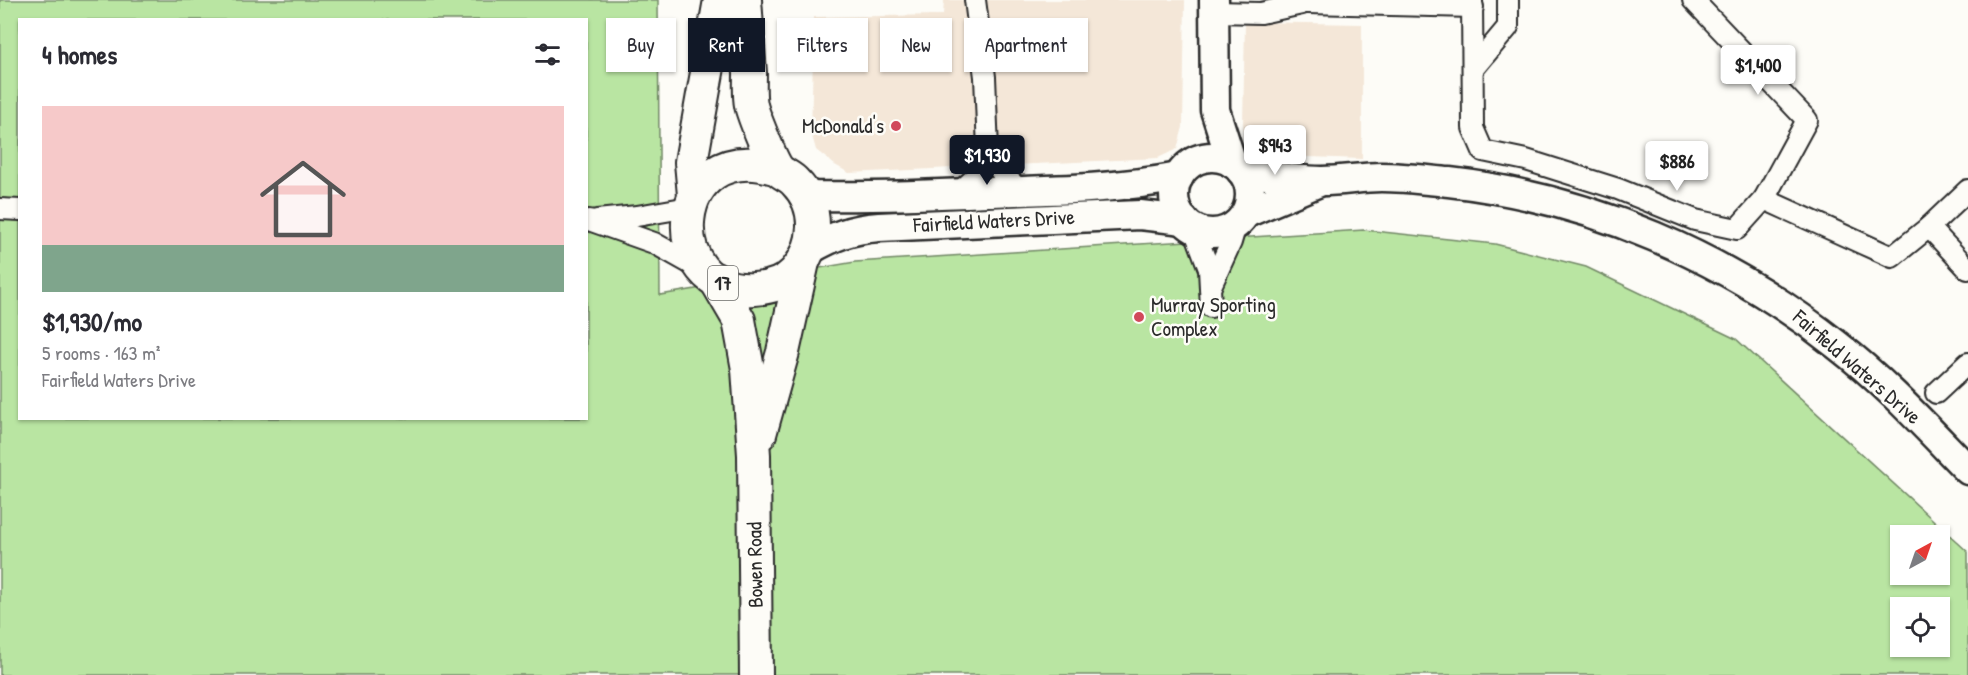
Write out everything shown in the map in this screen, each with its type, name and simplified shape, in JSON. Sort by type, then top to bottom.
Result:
[{"type":"main road","name":"Bowen Road","points":[[720,0],[691,162],[692,201],[686,224],[688,241],[694,257],[710,275],[739,320],[748,369],[754,456],[756,675]]},
{"type":"main road","points":[[746,0],[751,105],[778,169]]},
{"type":"main road","points":[[692,201],[706,180],[722,169],[740,164],[759,163],[778,169],[794,180],[806,196]]},
{"type":"main road","name":"Bowen Road","points":[[754,456],[813,232],[812,214],[806,196]]},
{"type":"main road","name":"17","points":[[710,275],[730,287],[746,290],[763,289],[778,284],[792,274],[806,256]]},
{"type":"street","points":[[957,194],[979,172],[988,150],[985,77],[975,0]]},
{"type":"street","points":[[1286,0],[1308,3],[1472,3],[1473,128],[1483,151],[1526,160],[1618,189],[1695,220],[1737,229],[1764,199],[1807,120],[1694,0]]},
{"type":"street","points":[[1473,69],[1509,27],[1508,0]]},
{"type":"street","points":[[1211,286],[1232,242],[1250,192],[1247,181],[1237,167],[1215,110],[1214,6],[1261,13],[1308,3]]},
{"type":"street","points":[[1211,307],[1209,268],[1189,224],[1178,210],[1174,199],[1175,187],[1187,169],[1215,110]]},
{"type":"street","points":[[988,150],[1003,175],[1023,192]]},
{"type":"street","points":[[1187,169],[1208,158],[1220,158],[1237,167]]},
{"type":"street","name":"Fairfield Waters Drive","points":[[1237,167],[1321,182],[1381,177],[1450,182],[1519,194],[1593,214],[1663,240],[1733,274],[1788,308],[1838,345],[1898,398],[1968,470]]},
{"type":"street","name":"Fairfield Waters Drive","points":[[806,196],[869,197],[1023,192],[1144,184],[1187,169]]},
{"type":"street","name":"Fairfield Waters Drive","points":[[1241,219],[1321,182]]},
{"type":"street","points":[[1764,199],[1892,257],[1929,227],[1968,190]]},
{"type":"street","points":[[588,220],[637,216],[692,201]]},
{"type":"street","points":[[0,209],[18,210]]},
{"type":"street","name":"Fairfield Waters Drive","points":[[806,256],[833,237],[856,229],[879,227],[1140,215],[1189,224]]},
{"type":"street","points":[[1189,224],[1216,233],[1227,230],[1241,219]]},
{"type":"street","points":[[588,220],[654,243],[710,275]]},
{"type":"street","points":[[1929,227],[1968,269]]},
{"type":"street","points":[[1936,393],[1968,363]]},
{"type":"shaded area","points":[[944,0],[1185,0],[1183,127],[1177,149],[1158,158],[849,173],[816,150],[811,132],[813,72],[868,72],[868,18],[814,17],[943,15]]},
{"type":"shaded area","points":[[1245,22],[1362,24],[1362,159],[1259,155],[1248,149],[1243,124]]},
{"type":"green space","name":"Murray Sporting Complex","points":[[0,0],[658,0],[658,18],[606,18],[606,72],[658,72],[660,295],[855,262],[1364,230],[1495,244],[1586,267],[1736,339],[1939,525],[1890,525],[1890,585],[1950,585],[1950,535],[1968,552],[1968,675],[0,675]]},
{"type":"place","name":"McDonald's","points":[[896,126]]},
{"type":"place","name":"Murray Sporting Complex","points":[[1139,317]]}]
